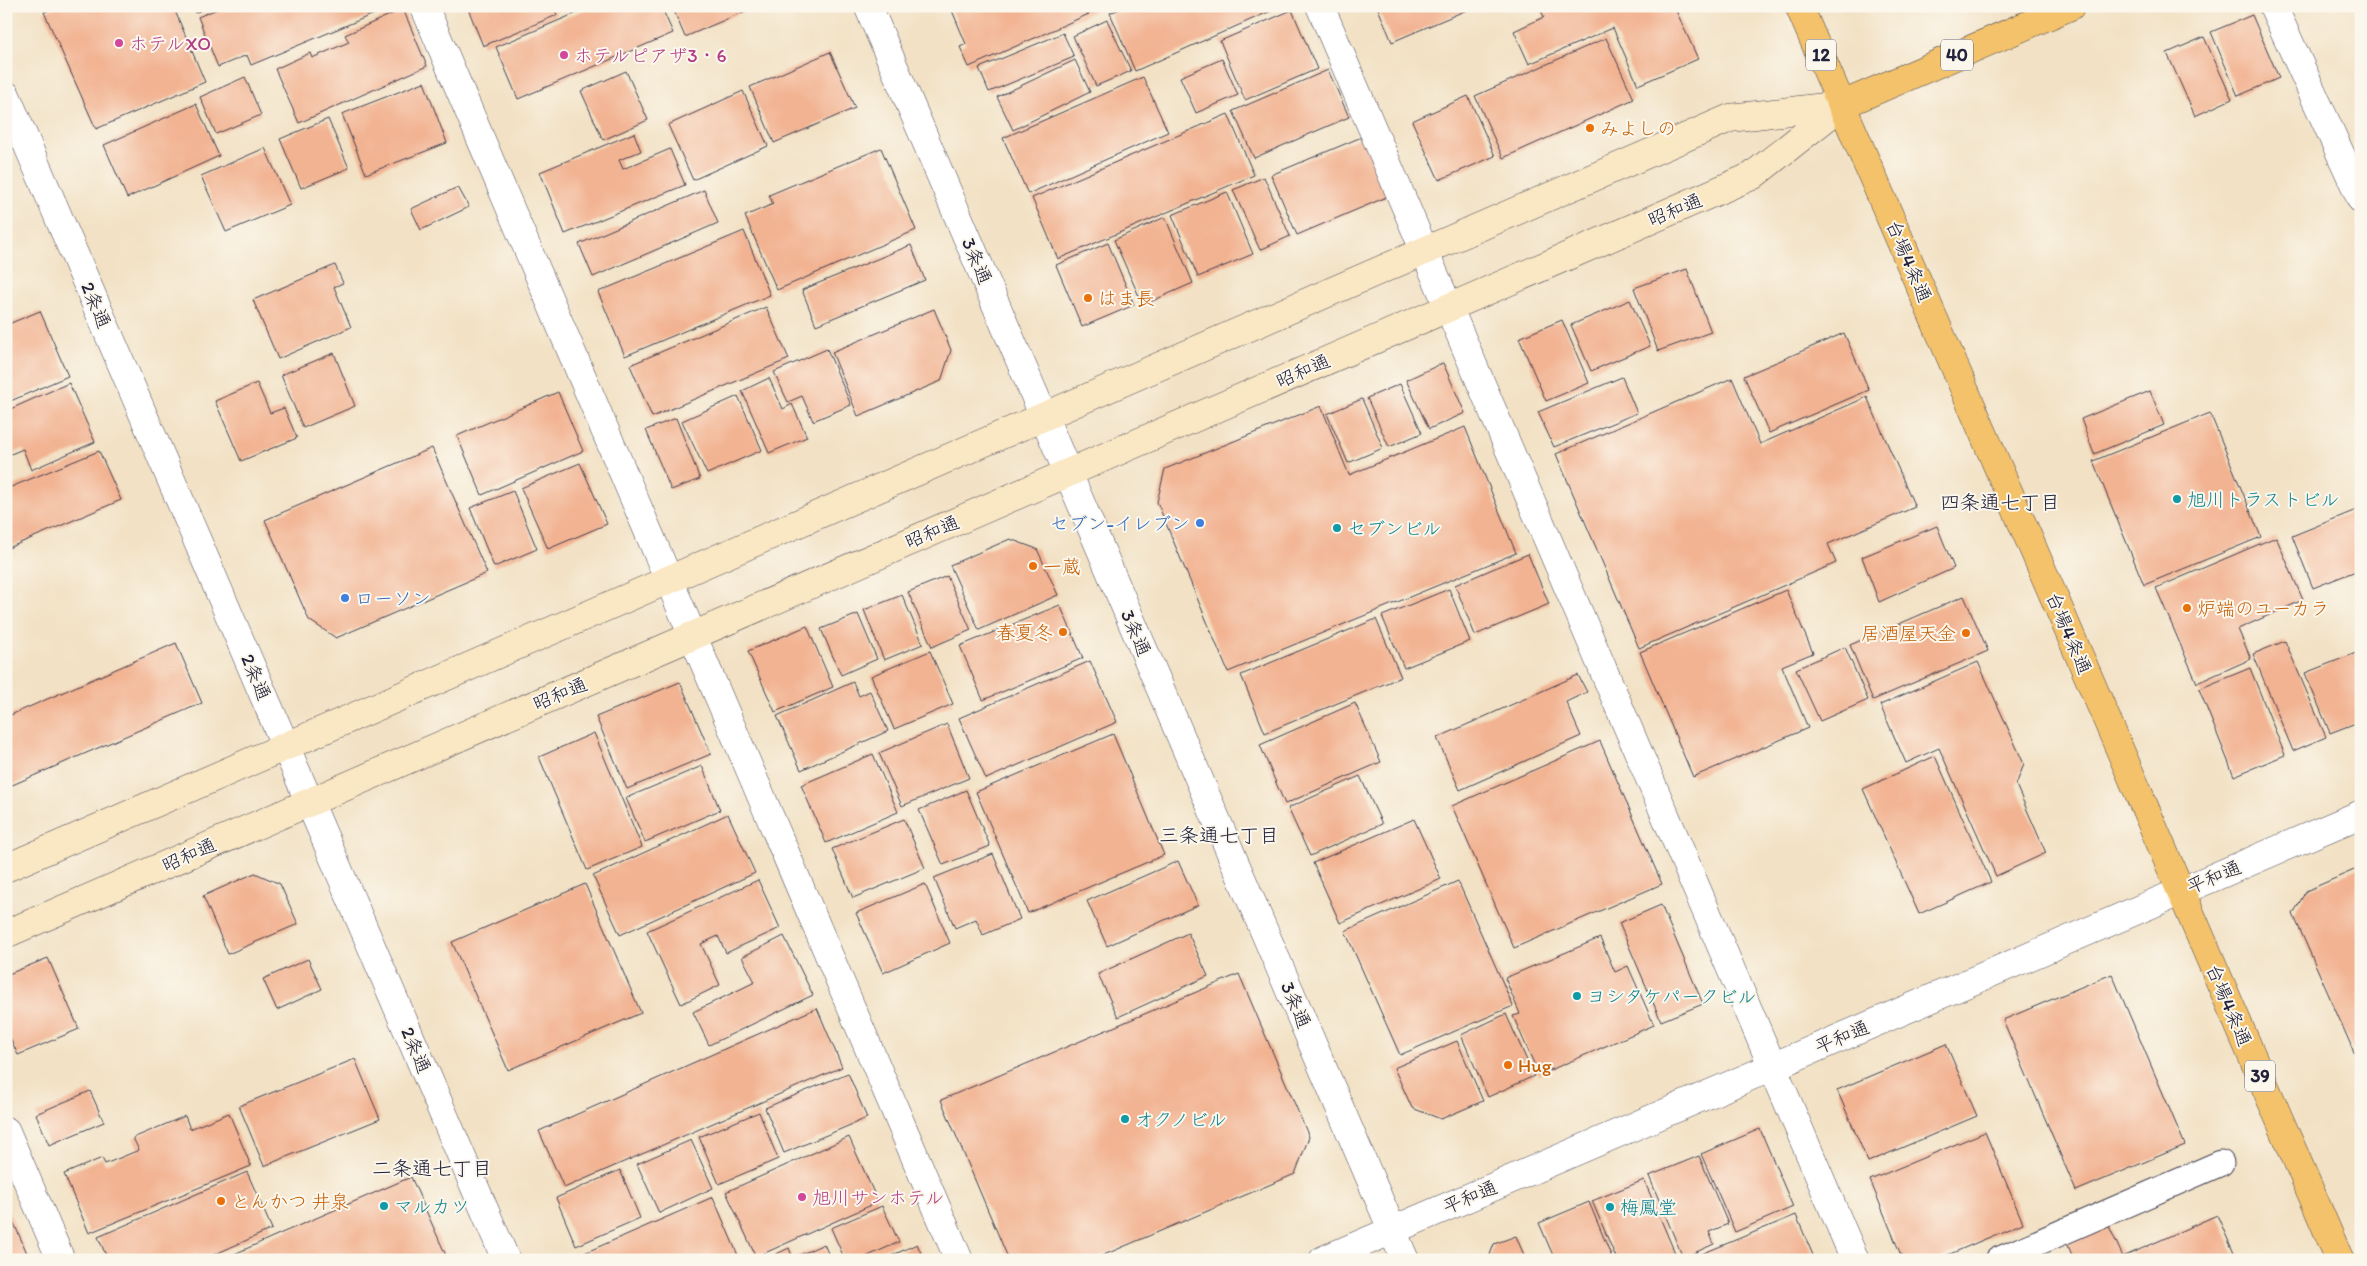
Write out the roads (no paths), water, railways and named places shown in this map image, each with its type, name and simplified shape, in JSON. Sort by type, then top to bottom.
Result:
[{"type":"highway","name":"台場4条通","points":[[1800,6],[2340,1260]]},
{"type":"highway","name":"昭和通","points":[[1842,105],[2071,6]]},
{"type":"street","points":[[424,6],[959,1260]]},
{"type":"street","name":"3条通","points":[[868,6],[1405,1260]]},
{"type":"street","points":[[1320,6],[1855,1260]]},
{"type":"street","points":[[2273,6],[2361,199]]},
{"type":"street","name":"2条通","points":[[6,95],[506,1260]]},
{"type":"street","name":"昭和通","points":[[6,868],[1730,118],[1842,105]]},
{"type":"street","name":"昭和通","points":[[6,934],[1752,176],[1842,105]]},
{"type":"street","name":"平和通","points":[[1322,1260],[2361,814]]},
{"type":"street","points":[[6,1131],[62,1260]]},
{"type":"lane","points":[[1998,1260],[2221,1163]]},
{"type":"place","name":"ホテルXO","points":[[119,43]]},
{"type":"place","name":"ホテルピアザ3・6","points":[[564,55]]},
{"type":"place","name":"みよしの","points":[[1590,128]]},
{"type":"place","name":"はま長","points":[[1088,298]]},
{"type":"place","name":"旭川トラストビル","points":[[2177,499]]},
{"type":"place","name":"セブン-イレブン","points":[[1200,523]]},
{"type":"place","name":"セブンビル","points":[[1337,528]]},
{"type":"place","name":"一蔵","points":[[1033,566]]},
{"type":"place","name":"ローソン","points":[[345,598]]},
{"type":"place","name":"炉端のユーカラ","points":[[2187,608]]},
{"type":"place","name":"春夏冬","points":[[1063,632]]},
{"type":"place","name":"居酒屋天金","points":[[1966,633]]},
{"type":"place","name":"ヨシタケパークビル","points":[[1577,996]]},
{"type":"place","name":"Hug","points":[[1508,1065]]},
{"type":"place","name":"オクノビル","points":[[1125,1119]]},
{"type":"place","name":"旭川サンホテル","points":[[802,1197]]},
{"type":"place","name":"とんかつ 井泉","points":[[221,1201]]},
{"type":"place","name":"マルカツ","points":[[384,1206]]},
{"type":"place","name":"梅鳳堂","points":[[1610,1207]]},
{"type":"district","name":"四条通七丁目","points":[[2000,502]]},
{"type":"district","name":"三条通七丁目","points":[[1219,835]]},
{"type":"district","name":"二条通七丁目","points":[[432,1168]]}]
